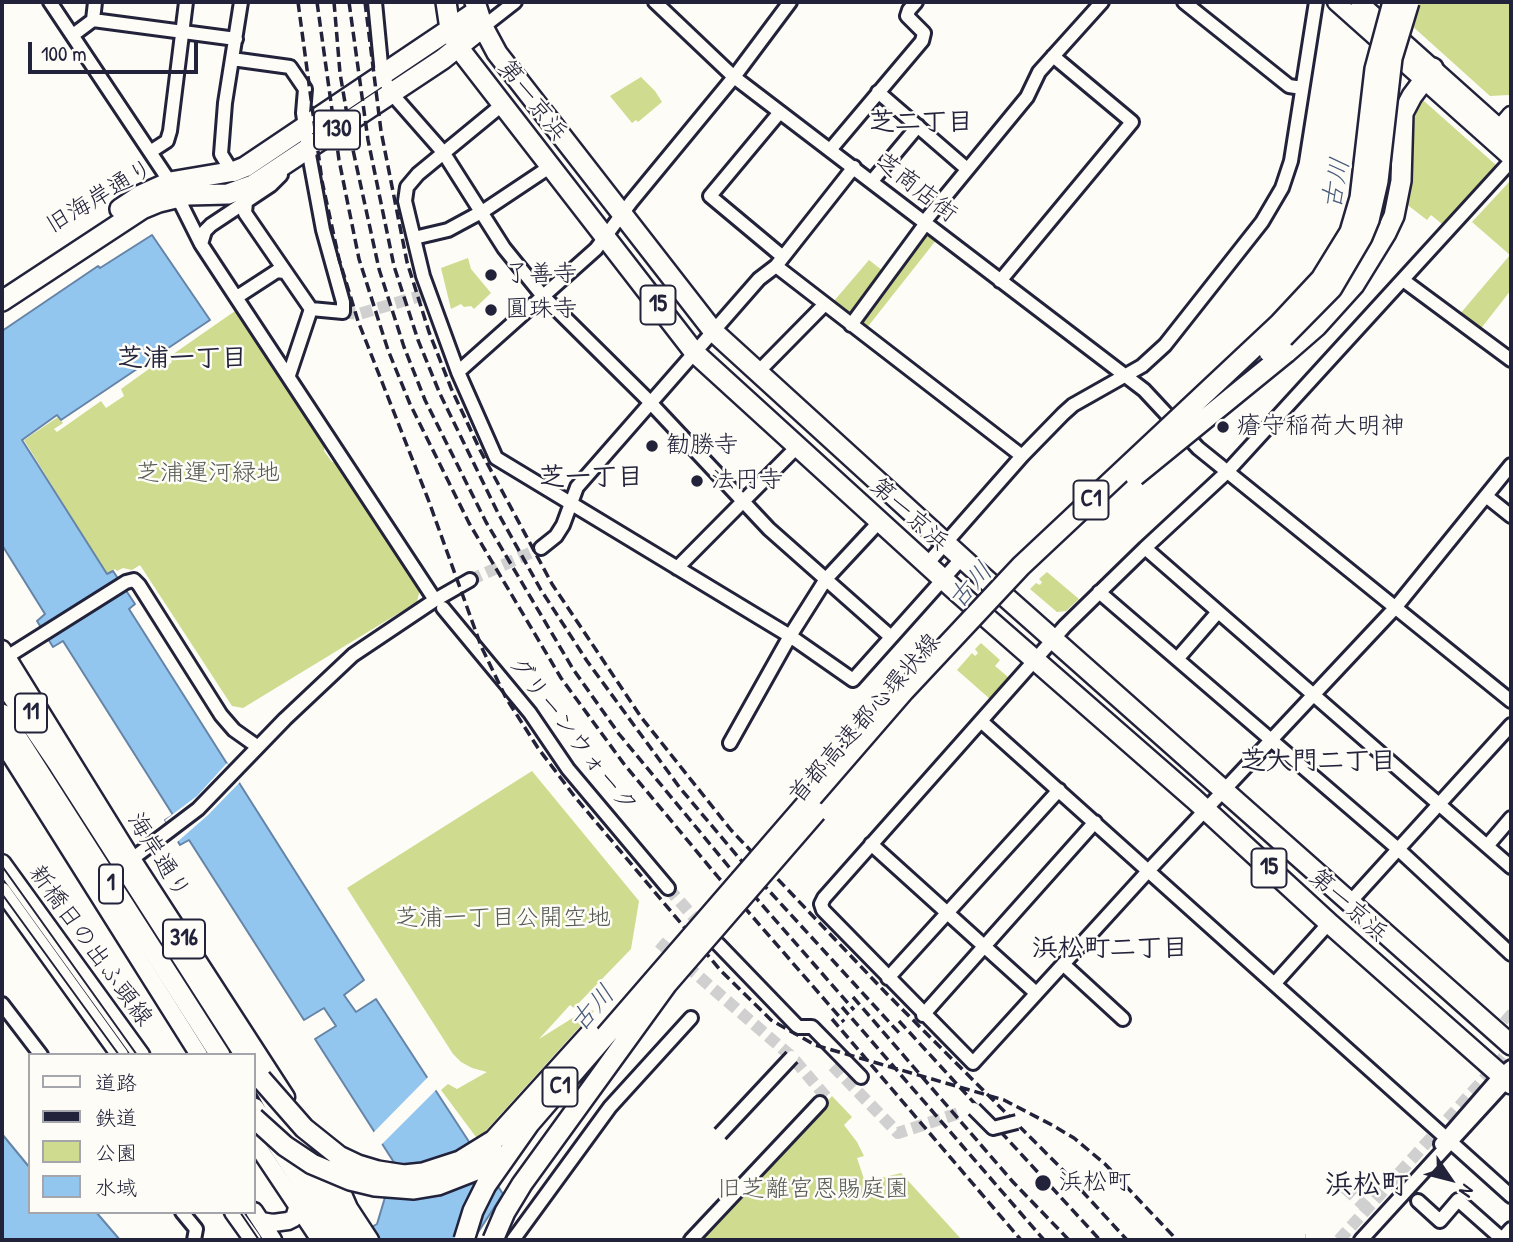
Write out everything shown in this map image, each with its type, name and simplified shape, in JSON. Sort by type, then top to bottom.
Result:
[{"type":"highway","name":"第一京浜","points":[[446,2],[454,38],[695,353],[796,448],[968,602],[1206,810],[1329,923],[1509,1077]]},
{"type":"highway","name":"首都高速都心環状線","points":[[464,1240],[479,1198],[510,1148],[904,691],[986,602],[1279,324],[1321,279],[1346,239],[1360,198],[1376,69],[1393,2]]},
{"type":"highway","name":"首都高速都心環状線","points":[[493,1240],[505,1212],[522,1184],[667,984],[956,652],[1028,577],[1303,319],[1332,288],[1354,254],[1374,201],[1381,161],[1388,75],[1396,38],[1409,2]]},
{"type":"highway","points":[[1376,69],[1380,8]]},
{"type":"highway","name":"旧海岸通り","points":[[2,286],[141,195],[174,190],[228,194],[244,189],[392,94],[481,10]]},
{"type":"highway","name":"第一京浜","points":[[481,10],[497,53],[714,332],[1053,640],[1226,790],[1511,1045]]},
{"type":"highway","name":"旧海岸通り","points":[[2,301],[192,176],[230,172],[257,160],[382,75],[454,38]]},
{"type":"highway","name":"C1","points":[[1135,476],[1236,396],[1317,326],[1354,285],[1394,216],[1421,90]]},
{"type":"highway","name":"11","points":[[3,657],[59,765]]},
{"type":"highway","name":"1","points":[[2,681],[244,1053]]},
{"type":"highway","points":[[2,715],[81,860]]},
{"type":"highway","name":"1","points":[[2,715],[219,1053]]},
{"type":"highway","points":[[2,734],[205,1053]]},
{"type":"highway","name":"首都高速都心環状線","points":[[257,1074],[304,1128],[329,1149],[349,1161],[367,1169],[396,1174],[434,1171],[471,1156],[494,1140],[582,1042],[679,949]]},
{"type":"highway","points":[[256,1120],[274,1138],[299,1156],[350,1180],[403,1189],[451,1181],[492,1162],[542,1124],[667,984]]},
{"type":"highway","name":"首都高速都心環状線","points":[[257,1074],[309,1167],[363,1237]]},
{"type":"highway","points":[[256,1111],[339,1240]]},
{"type":"main road","points":[[1336,2],[1399,59],[1421,90],[1500,135],[1511,160]]},
{"type":"main road","points":[[1359,2],[1380,8],[1403,42],[1421,90],[1500,135]]},
{"type":"main road","points":[[1500,135],[1511,115]]},
{"type":"main road","name":"海岸通り","points":[[3,657],[332,1169],[363,1237]]},
{"type":"main road","name":"316","points":[[2,742],[198,1053]]},
{"type":"main road","name":"新橋日の出ふ頭線","points":[[2,863],[140,1053]]},
{"type":"main road","name":"新橋日の出ふ頭線","points":[[2,891],[119,1053]]},
{"type":"main road","points":[[256,1144],[320,1240]]},
{"type":"main road","points":[[257,1216],[273,1223],[288,1221],[294,1217],[297,1208]]},
{"type":"main road","points":[[234,1214],[253,1240]]},
{"type":"main road","points":[[257,1216],[274,1240]]},
{"type":"street","points":[[50,2],[174,190]]},
{"type":"street","points":[[93,20],[95,2]]},
{"type":"street","points":[[150,152],[167,141],[186,2]]},
{"type":"street","points":[[242,2],[225,103],[221,154],[230,172],[240,178],[308,149]]},
{"type":"street","points":[[375,2],[382,75],[392,94],[443,152],[504,248],[542,295],[651,404],[769,529],[891,637]]},
{"type":"street","points":[[481,10],[515,2]]},
{"type":"street","name":"芝商店街","points":[[655,2],[734,76],[1144,390],[1198,449],[1511,701]]},
{"type":"street","points":[[458,372],[596,249],[790,2]]},
{"type":"street","points":[[830,149],[924,37],[922,29],[907,16],[916,2]]},
{"type":"street","points":[[850,325],[924,224],[1027,97],[1040,72],[1102,2]]},
{"type":"street","points":[[1184,2],[1290,86],[1302,88]]},
{"type":"street","points":[[927,564],[1022,456],[1073,405],[1142,366],[1165,345],[1262,222],[1282,188],[1291,161],[1316,2]]},
{"type":"street","points":[[73,35],[93,20],[236,38]]},
{"type":"street","points":[[1000,281],[1132,122],[1053,56]]},
{"type":"street","points":[[232,60],[290,67],[305,89],[303,113],[308,149],[323,230],[343,302],[343,312],[311,309],[245,213],[246,202]]},
{"type":"street","points":[[878,92],[967,169]]},
{"type":"street","points":[[503,104],[418,174],[407,187],[405,201],[423,276],[458,372],[496,458],[790,636],[853,680],[962,558]]},
{"type":"street","points":[[780,112],[710,196],[824,305],[1022,456]]},
{"type":"street","points":[[872,181],[918,126]]},
{"type":"street","points":[[201,244],[205,230],[271,185],[308,149]]},
{"type":"street","points":[[1511,160],[1227,472],[1099,592],[1053,640],[824,898],[821,904],[823,910],[923,1015],[973,1063],[1149,870],[1395,608],[1511,464]]},
{"type":"street","points":[[414,238],[448,230],[481,212],[551,166]]},
{"type":"street","points":[[541,548],[556,536],[563,526],[577,487],[759,279],[780,262],[854,167]]},
{"type":"street","name":"旧海岸通り","points":[[174,190],[201,244],[439,604]]},
{"type":"street","points":[[237,297],[277,271],[284,272]]},
{"type":"street","points":[[1403,280],[1511,359]]},
{"type":"street","points":[[758,372],[824,305]]},
{"type":"street","points":[[289,375],[311,309]]},
{"type":"street","points":[[677,568],[796,448]]},
{"type":"street","points":[[1486,496],[1511,516]]},
{"type":"street","points":[[730,743],[790,636],[826,579],[880,521]]},
{"type":"street","points":[[1145,548],[1511,867]]},
{"type":"street","points":[[3,657],[123,584],[134,580],[221,715],[234,730],[258,747]]},
{"type":"street","points":[[132,859],[198,809],[353,655],[439,604],[470,580]]},
{"type":"street","points":[[1099,592],[1398,849],[1511,954]]},
{"type":"street","name":"グリーンウォーク","points":[[439,604],[530,713],[568,769],[668,888]]},
{"type":"street","points":[[1178,658],[1218,612]]},
{"type":"street","points":[[982,722],[1511,1196]]},
{"type":"street","points":[[1351,901],[1511,725]]},
{"type":"street","points":[[888,978],[1059,790]]},
{"type":"street","points":[[1487,846],[1511,818]]},
{"type":"street","points":[[923,1015],[1095,822]]},
{"type":"street","points":[[872,844],[1037,993]]},
{"type":"street","points":[[1275,983],[1329,923]]},
{"type":"street","points":[[718,944],[798,1027],[812,1027],[861,1077]]},
{"type":"street","points":[[1063,964],[1123,1019]]},
{"type":"street","points":[[2,1004],[39,1053]]},
{"type":"street","points":[[513,1240],[610,1107],[691,1018]]},
{"type":"street","points":[[720,1134],[792,1057]]},
{"type":"street","points":[[1361,1240],[1509,1077]]},
{"type":"street","points":[[691,1240],[820,1103]]},
{"type":"street","points":[[974,1109],[993,1129],[1017,1122]]},
{"type":"street","points":[[1418,1201],[1440,1221],[1458,1200],[1502,1240],[1511,1229]]},
{"type":"street","points":[[185,1214],[196,1229],[194,1240]]},
{"type":"green space","points":[[1419,2],[1511,2],[1509,95],[1490,96],[1410,24]]},
{"type":"green space","points":[[641,77],[662,102],[638,122],[636,120],[632,123],[610,96]]},
{"type":"green space","points":[[1424,101],[1496,165],[1442,224],[1431,215],[1427,220],[1405,203],[1411,181],[1411,115],[1418,104]]},
{"type":"green space","points":[[1511,180],[1511,290],[1479,331],[1459,315],[1510,255],[1472,222]]},
{"type":"green space","points":[[928,224],[941,234],[862,334],[828,308],[869,260],[887,274]]},
{"type":"green space","points":[[468,258],[471,269],[491,293],[474,309],[461,304],[451,309],[441,268]]},
{"type":"green space","name":"芝浦運河緑地","points":[[235,311],[325,446],[324,451],[332,462],[337,463],[420,589],[417,602],[243,708],[232,706],[140,565],[132,570],[115,569],[107,575],[24,440],[58,417],[63,423],[54,429],[57,432],[101,401],[106,408],[124,396],[121,389],[160,361],[165,368],[172,362],[169,357]]},
{"type":"green space","points":[[1047,572],[1079,599],[1066,611],[1057,612],[1030,589],[1036,583],[1040,585],[1042,582],[1039,579]]},
{"type":"green space","points":[[981,643],[1000,660],[995,666],[1008,677],[990,699],[957,670],[972,653],[975,656],[978,653],[975,649]]},
{"type":"green space","name":"芝浦一丁目公開空地","points":[[532,771],[639,901],[631,949],[574,1008],[570,1005],[539,1039],[587,1009],[594,1011],[481,1136],[476,1137],[441,1090],[448,1084],[457,1089],[487,1072],[472,1068],[453,1054],[347,888]]},
{"type":"green space","name":"旧芝離宮恩賜庭園","points":[[832,1096],[852,1117],[844,1125],[864,1156],[857,1158],[865,1182],[901,1173],[962,1240],[699,1240]]},
{"type":"water","points":[[152,235],[210,320],[61,420],[57,415],[22,440],[107,574],[113,571],[135,604],[129,609],[364,980],[344,995],[356,1012],[376,999],[503,1194],[473,1240],[349,1240],[377,1224],[395,1164],[315,1039],[336,1026],[324,1008],[304,1020],[189,840],[180,845],[165,820],[173,815],[63,641],[53,647],[37,621],[45,614],[2,545],[2,331],[98,266],[100,268]]},
{"type":"water","points":[[2,1134],[28,1166],[28,1214],[98,1214],[120,1240],[2,1240]]},
{"type":"pier","points":[[227,763],[240,782],[176,843],[165,820],[197,796]]},
{"type":"pier","points":[[429,1076],[437,1089],[380,1146],[373,1133]]},
{"type":"tunnel","points":[[343,312],[359,314],[430,293]]},
{"type":"tunnel","points":[[470,580],[541,548]]},
{"type":"tunnel","points":[[668,888],[705,930]]},
{"type":"tunnel","points":[[659,942],[792,1057],[826,1097]]},
{"type":"tunnel","points":[[1504,1014],[1511,1020]]},
{"type":"tunnel","points":[[1339,1240],[1511,1049]]},
{"type":"tunnel","points":[[833,1066],[898,1133],[962,1112]]},
{"type":"tunnel","points":[[1345,1188],[1367,1208]]},
{"type":"tram line","points":[[2,866],[136,1053]]},
{"type":"tram line","points":[[2,894],[118,1053]]},
{"type":"tram line","points":[[241,1214],[259,1240]]},
{"type":"railway","points":[[298,2],[322,181],[339,259],[358,321],[428,499],[481,646],[506,698],[538,748],[575,797],[721,971],[771,1020],[815,1045],[1004,1100],[1052,1125],[1074,1138],[1105,1164],[1177,1240]]},
{"type":"railway","points":[[317,2],[339,160],[359,259],[388,350],[410,404],[469,523],[561,678],[624,764],[844,1022]]},
{"type":"railway","points":[[334,2],[340,73],[353,150],[379,269],[404,347],[425,400],[486,522],[573,669],[619,734],[729,867],[854,1010]]},
{"type":"railway","points":[[349,2],[368,140],[394,266],[418,340],[440,394],[498,513],[541,590],[587,661],[680,788],[739,858],[901,1035]]},
{"type":"railway","points":[[365,2],[381,131],[407,262],[429,332],[480,450],[552,584],[641,717],[731,830],[887,994],[1060,1167],[1127,1240]]},
{"type":"railway","points":[[853,997],[1013,1182],[1069,1240]]},
{"type":"railway","points":[[842,1007],[1044,1240]]},
{"type":"railway","points":[[832,1019],[1021,1240]]},
{"type":"railway","points":[[899,1021],[1100,1240]]},
{"type":"place","name":"了善寺","points":[[491,275]]},
{"type":"place","name":"圓珠寺","points":[[491,310]]},
{"type":"place","name":"瘡守稲荷大明神","points":[[1223,427]]},
{"type":"place","name":"勧勝寺","points":[[652,446]]},
{"type":"place","name":"法円寺","points":[[697,481]]},
{"type":"place","name":"浜松町","points":[[1043,1183]]},
{"type":"district","name":"芝二丁目","points":[[921,123]]},
{"type":"district","name":"芝浦一丁目","points":[[182,359]]},
{"type":"district","name":"芝一丁目","points":[[591,478]]},
{"type":"district","name":"芝大門二丁目","points":[[1318,762]]},
{"type":"district","name":"浜松町二丁目","points":[[1110,949]]},
{"type":"district","name":"浜松町","points":[[1367,1186]]},
{"type":"water label","name":"古川","points":[[1337,184]]},
{"type":"water label","name":"古川","points":[[971,586]]},
{"type":"water label","name":"古川","points":[[593,1009]]}]
